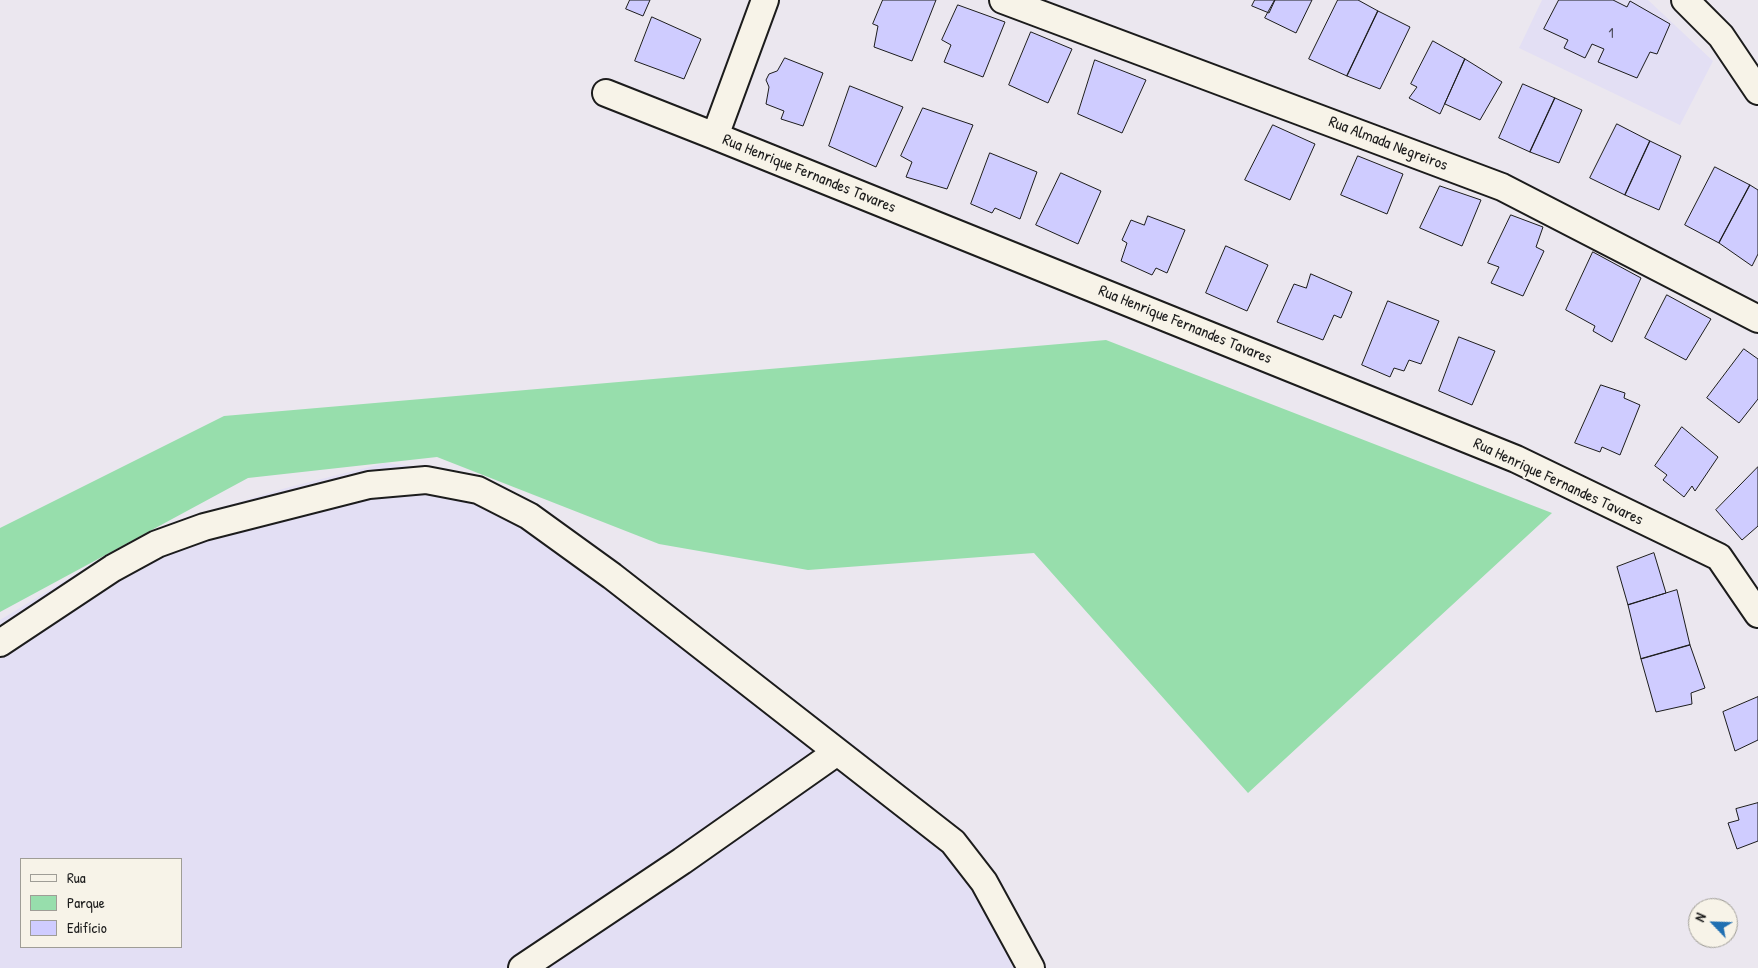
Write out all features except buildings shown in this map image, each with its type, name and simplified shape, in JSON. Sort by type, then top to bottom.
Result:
[{"type":"street","name":"Rua Henrique Fernandes Tavares","points":[[765,0],[715,136],[1516,459],[1719,557],[1758,614]]},
{"type":"street","name":"Rua Almada Negreiros","points":[[1003,0],[1502,187],[1758,319]]},
{"type":"street","points":[[1685,0],[1721,36],[1758,91]]},
{"type":"street","points":[[606,93],[715,136]]},
{"type":"street","points":[[0,643],[113,568],[157,544],[204,527],[368,485],[426,480],[478,490],[529,516],[612,576],[953,842],[984,882],[1031,968]]},
{"type":"street","points":[[522,968],[682,861],[837,752]]},
{"type":"shaded area","points":[[1542,0],[1648,0],[1713,61],[1680,125],[1519,48]]},
{"type":"shaded area","points":[[385,463],[439,469],[550,519],[719,642],[876,762],[964,836],[1018,918],[1045,968],[0,968],[0,620],[119,548],[186,518],[286,488]]},
{"type":"green space","points":[[1106,340],[1552,513],[1248,793],[1034,553],[808,570],[659,544],[437,457],[248,478],[0,612],[0,528],[224,416]]}]
